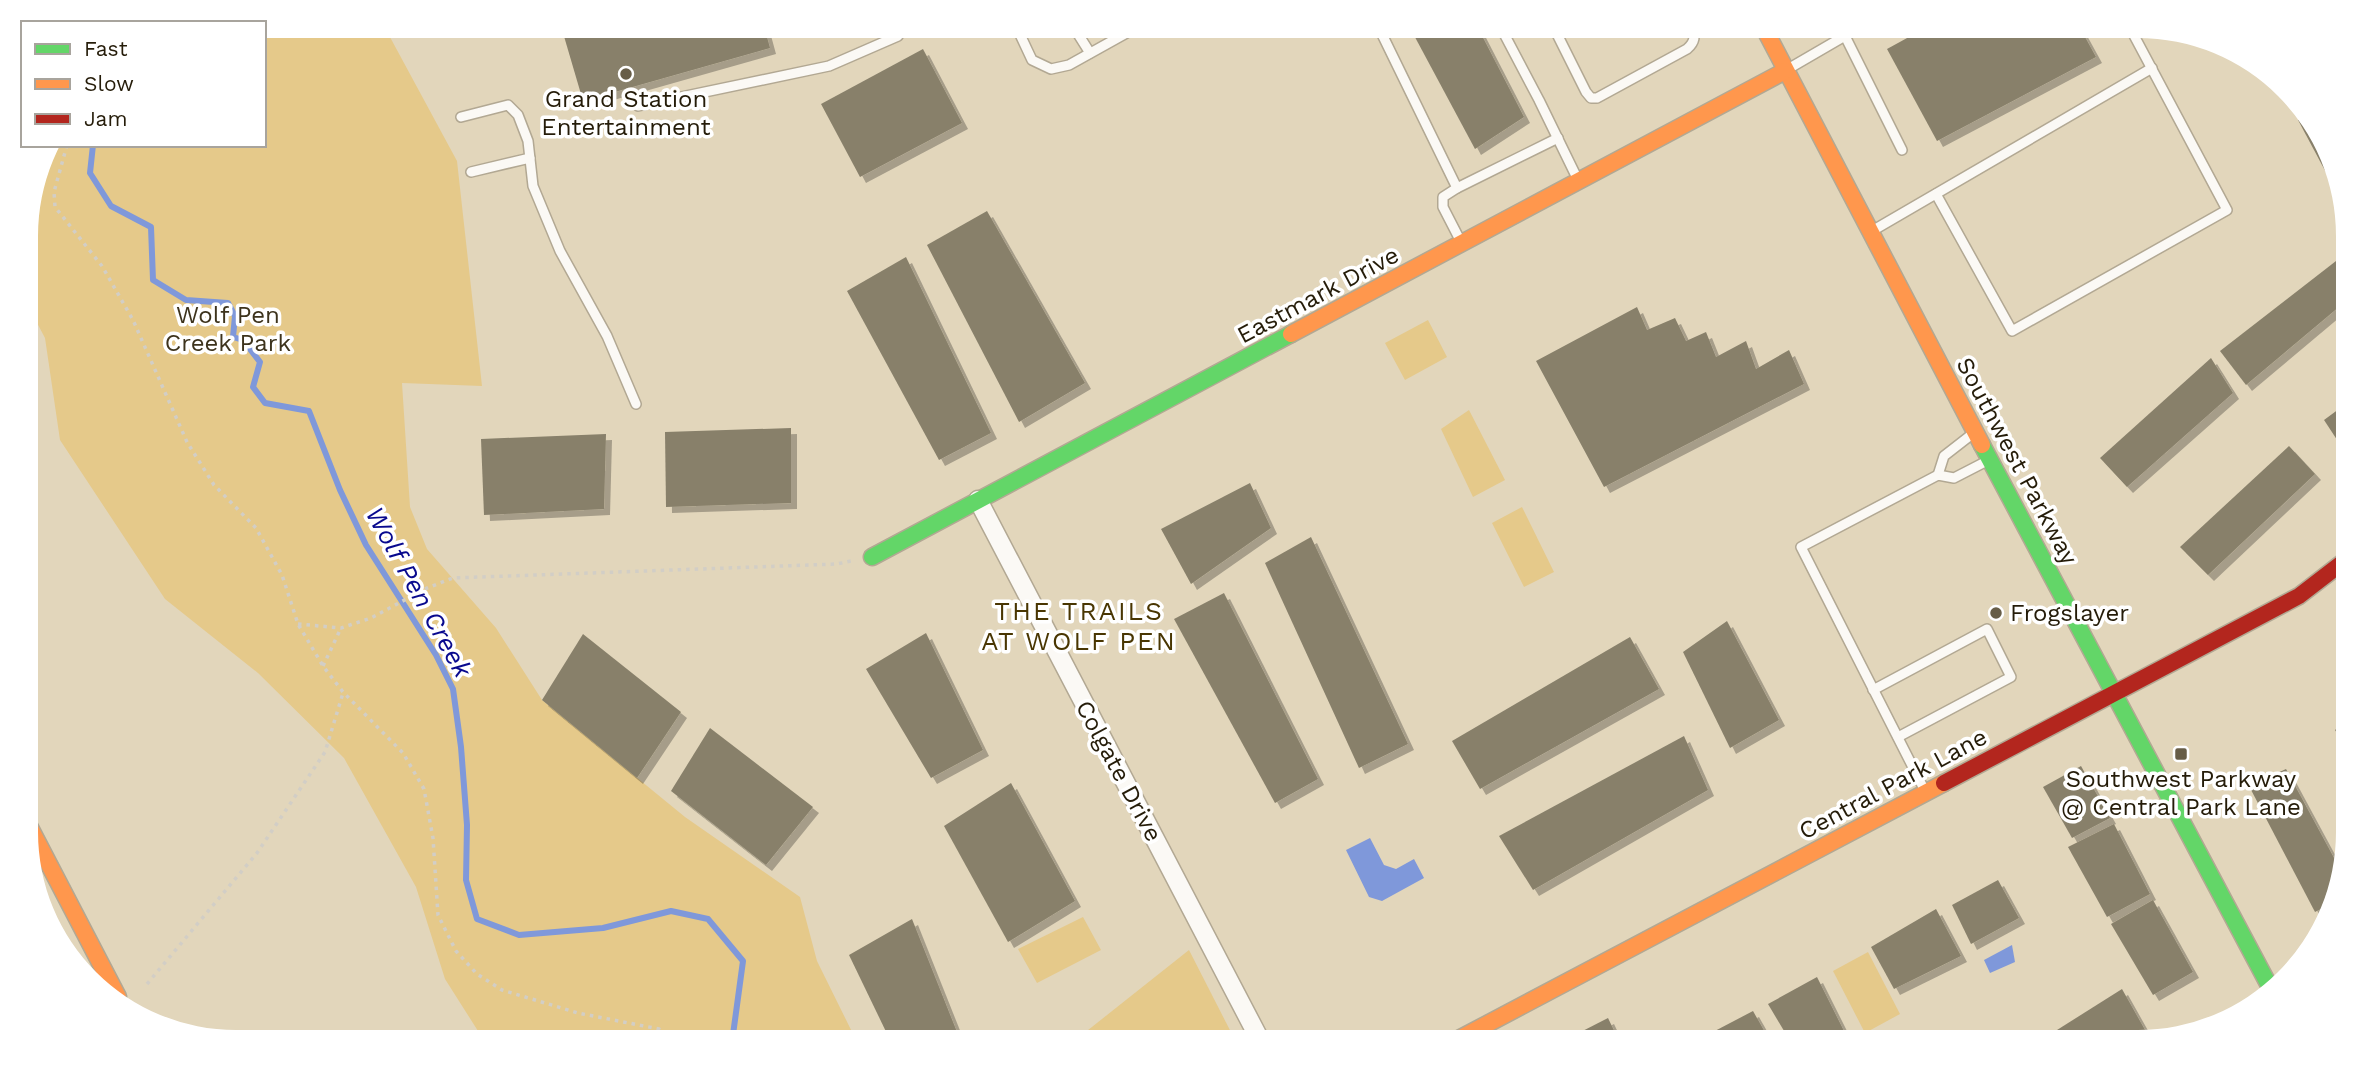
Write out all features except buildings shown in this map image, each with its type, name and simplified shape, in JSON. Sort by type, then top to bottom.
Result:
[{"type":"street","name":"Southwest Parkway","points":[[1769,38],[1974,432],[2115,691],[2267,981]]},
{"type":"street","name":"Eastmark Drive","points":[[872,557],[1785,71]]},
{"type":"street","name":"Colgate Drive","points":[[978,500],[1254,1029]]},
{"type":"street","name":"Central Park Lane","points":[[1477,1029],[2299,596],[2336,567]]},
{"type":"street","points":[[39,847],[102,976]]},
{"type":"lane","points":[[1384,38],[1457,188]]},
{"type":"lane","points":[[1506,38],[1578,182]]},
{"type":"lane","points":[[1559,38],[1586,92],[1591,98],[1597,98],[1687,50],[1694,38]]},
{"type":"lane","points":[[1785,71],[1841,38]]},
{"type":"lane","points":[[1846,38],[1902,150]]},
{"type":"lane","points":[[1936,194],[2012,331],[2227,210],[2136,38]]},
{"type":"lane","points":[[638,106],[829,66],[892,39]]},
{"type":"lane","points":[[1022,39],[1032,60],[1051,69],[1069,65],[1115,39]]},
{"type":"lane","points":[[1081,39],[1090,52]]},
{"type":"lane","points":[[1870,232],[2152,68]]},
{"type":"lane","points":[[461,117],[508,105],[518,115],[528,141],[533,186],[560,251],[607,336],[636,404]]},
{"type":"lane","points":[[1462,244],[1443,206],[1443,197],[1558,138]]},
{"type":"lane","points":[[471,172],[530,158]]},
{"type":"lane","points":[[1938,475],[1944,456],[1974,432]]},
{"type":"lane","points":[[1926,793],[1801,547],[1938,475],[1954,478],[1991,459]]},
{"type":"lane","points":[[1873,690],[1987,629],[2011,677],[1898,737]]},
{"type":"path","points":[[66,147],[54,192],[55,206],[102,266],[133,320],[187,442],[214,485],[257,528],[282,575],[298,624],[323,666],[343,692],[403,753],[424,789],[433,838],[438,915],[456,951],[477,974],[502,990],[578,1013],[660,1030]]},
{"type":"path","points":[[298,624],[341,628],[371,618],[428,588],[453,578],[467,576],[837,564],[872,557]]},
{"type":"path","points":[[323,666],[341,628]]},
{"type":"path","points":[[147,984],[257,853],[325,752],[343,692]]},
{"type":"green space","name":"Wolf Pen Creek Park","points":[[266,39],[391,39],[457,161],[482,386],[402,383],[410,507],[427,549],[496,628],[542,700],[685,817],[800,897],[817,961],[851,1030],[477,1030],[445,979],[416,887],[344,758],[258,673],[165,599],[60,440],[45,338],[39,326],[40,211],[45,185],[60,147],[266,147]]},
{"type":"green space","points":[[1428,320],[1447,357],[1405,380],[1385,343]]},
{"type":"green space","points":[[1469,410],[1505,480],[1473,497],[1441,429]]},
{"type":"green space","points":[[1522,507],[1554,572],[1524,587],[1492,523]]},
{"type":"green space","points":[[1083,917],[1101,950],[1037,983],[1018,949]]},
{"type":"green space","points":[[1189,950],[1230,1029],[1089,1030]]},
{"type":"green space","points":[[1868,952],[1900,1014],[1872,1029],[1863,1029],[1833,971]]},
{"type":"water","points":[[1370,838],[1384,865],[1396,869],[1414,859],[1424,878],[1382,901],[1369,897],[1346,850]]},
{"type":"water","points":[[2012,945],[2015,962],[1990,973],[1984,960]]},
{"type":"waterway","name":"Wolf Pen Creek","points":[[93,147],[90,173],[111,206],[151,227],[153,280],[186,300],[228,303],[235,316],[233,337],[243,340],[260,362],[253,387],[265,403],[309,411],[340,490],[366,545],[436,655],[453,689],[467,825],[466,880],[477,919],[519,935],[603,928],[671,911],[708,919],[743,961],[734,1030]]},
{"type":"traffic: fast","points":[[872,557],[1291,334]]},
{"type":"traffic: fast","points":[[1982,445],[2267,981]]},
{"type":"traffic: slow","points":[[1769,38],[1982,445]]},
{"type":"traffic: slow","points":[[1291,334],[1785,71]]},
{"type":"traffic: slow","points":[[1477,1029],[1944,783]]},
{"type":"traffic: slow","points":[[39,845],[112,985]]},
{"type":"traffic: jam","points":[[1944,783],[2299,596],[2336,567]]},
{"type":"place","name":"Grand Station Entertainment","points":[[626,74]]},
{"type":"place","name":"Frogslayer","points":[[1996,613]]},
{"type":"place","name":"Southwest Parkway @ Central Park Lane","points":[[2181,754]]},
{"type":"district","name":"THE TRAILS AT WOLF PEN","points":[[1079,626]]}]
